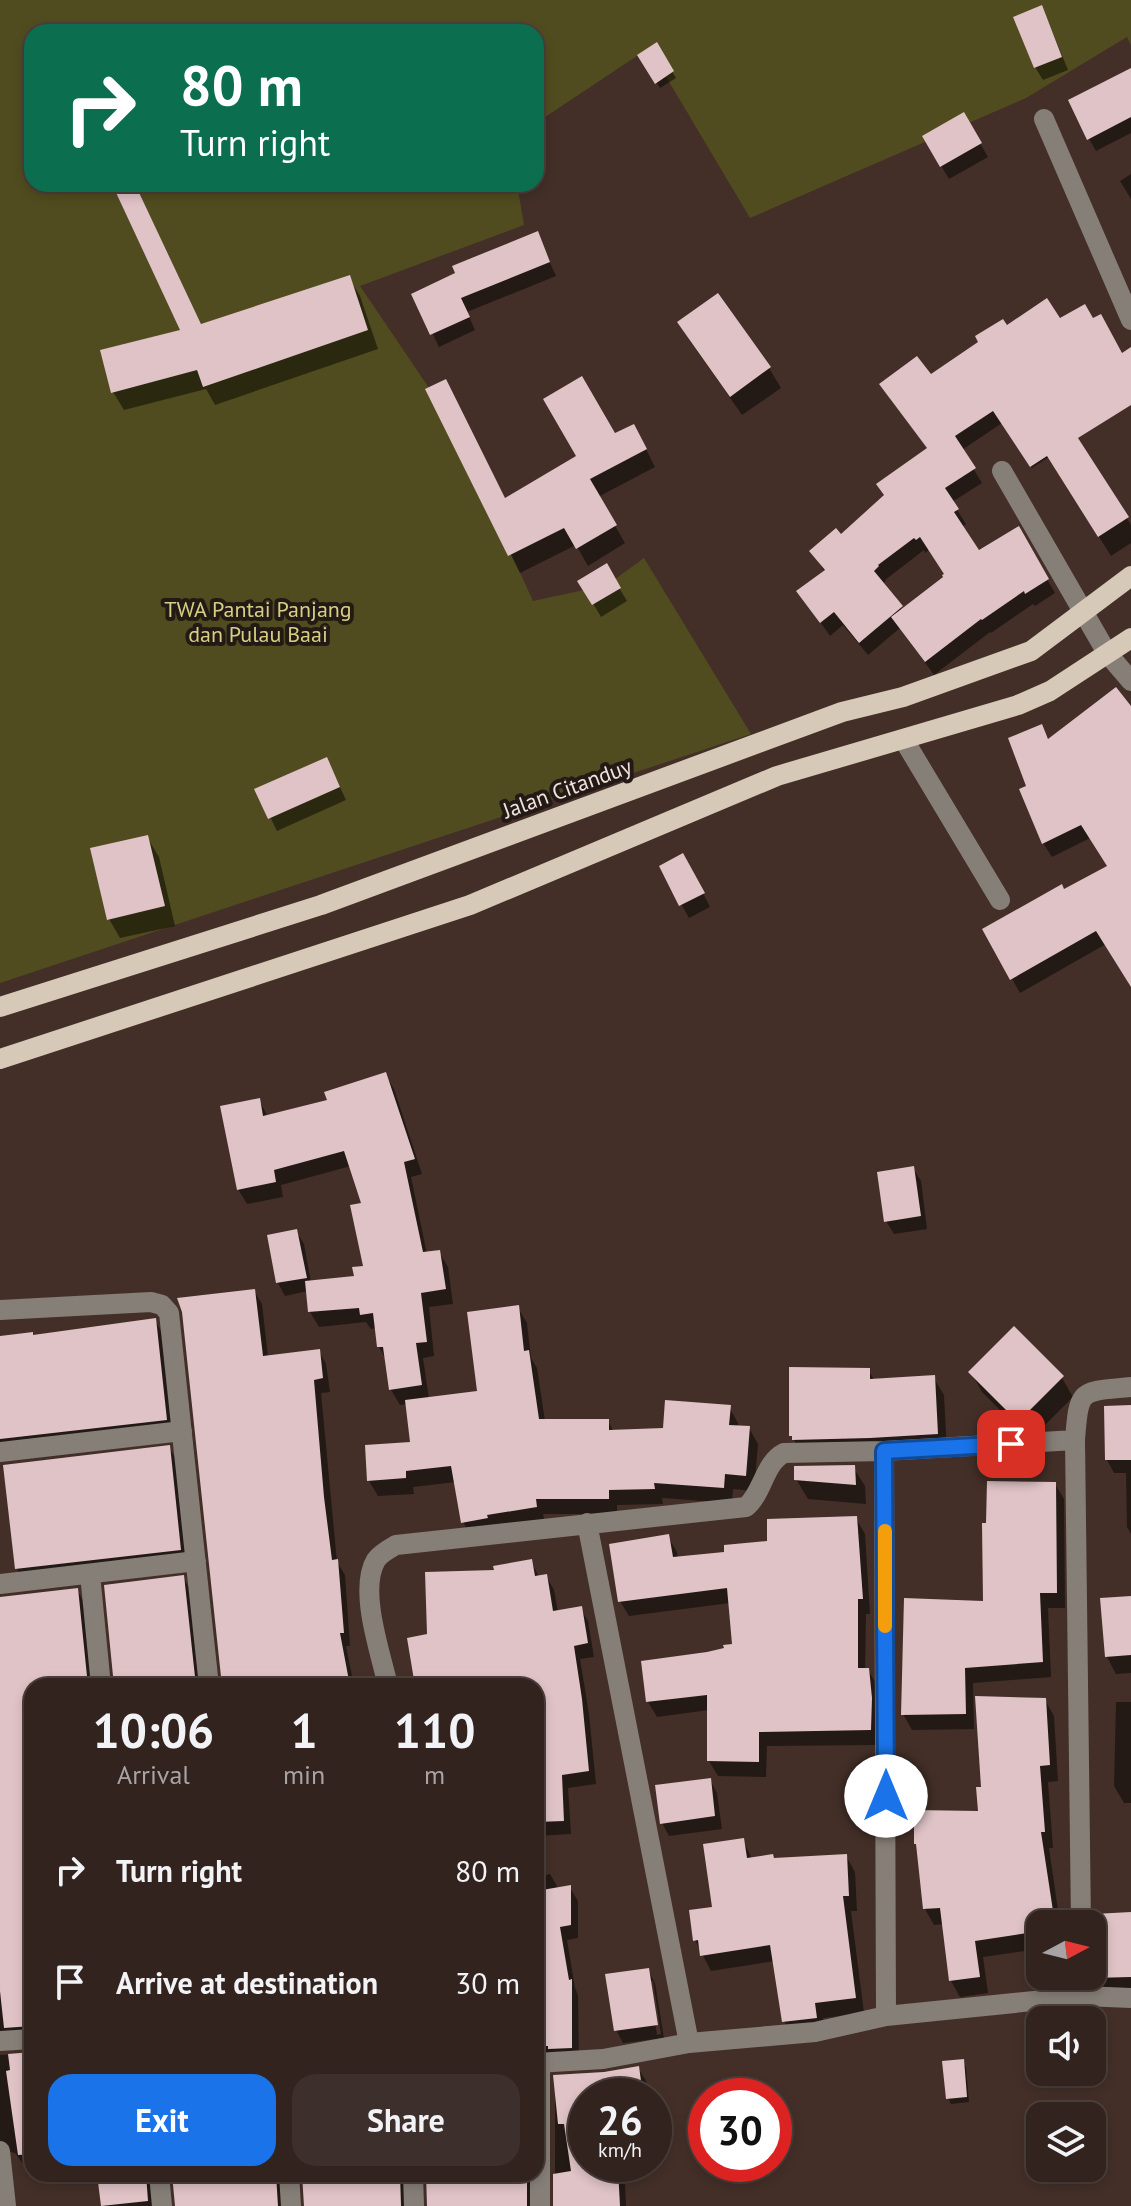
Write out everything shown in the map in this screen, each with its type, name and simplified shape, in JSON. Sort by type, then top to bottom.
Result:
[{"type":"main road","name":"Jalan Citanduy","points":[[0,1007],[321,905],[842,712],[903,697],[1001,664],[1031,651],[1131,576]]},
{"type":"main road","points":[[0,1059],[470,905],[777,776],[1018,705],[1050,691],[1131,638]]},
{"type":"street","points":[[1044,119],[1131,320]]},
{"type":"street","points":[[1002,471],[1107,653],[1131,681]]},
{"type":"street","points":[[904,740],[1000,900]]},
{"type":"street","points":[[0,1310],[151,1302],[162,1305],[169,1313],[208,1678]]},
{"type":"street","points":[[1081,1910],[1075,1440],[1078,1407],[1083,1397],[1092,1391],[1131,1387]]},
{"type":"street","points":[[0,1452],[182,1431]]},
{"type":"street","points":[[386,1678],[370,1605],[370,1574],[377,1557],[396,1545],[746,1507],[754,1501],[776,1457],[784,1453],[884,1451],[1075,1440]]},
{"type":"street","points":[[884,1451],[886,2016]]},
{"type":"street","points":[[587,1523],[689,2043]]},
{"type":"street","points":[[0,1583],[196,1561]]},
{"type":"street","points":[[90,1574],[100,1678]]},
{"type":"street","points":[[544,2063],[603,2059],[689,2043],[815,2032],[886,2016],[1056,1990]]},
{"type":"street","points":[[1098,1990],[1131,1998]]},
{"type":"street","points":[[0,2041],[24,2040]]},
{"type":"street","points":[[0,2151],[6,2206]]},
{"type":"street","points":[[160,2182],[162,2206]]},
{"type":"street","points":[[290,2182],[291,2206]]},
{"type":"street","points":[[413,2182],[414,2206]]},
{"type":"street","points":[[540,2182],[540,2206]]},
{"type":"green space","name":"TWA Pantai Panjang dan Pulau Baai","points":[[0,0],[1131,0],[1131,45],[1127,37],[1026,98],[750,218],[649,48],[544,118],[544,24],[24,24],[24,192],[518,192],[524,225],[360,286],[450,419],[533,601],[589,589],[596,593],[644,558],[751,734],[0,983]]},
{"type":"building","points":[[1042,5],[1062,57],[1034,68],[1013,17]]},
{"type":"building","points":[[657,42],[674,71],[655,84],[637,55]]},
{"type":"building","points":[[1131,68],[1131,117],[1087,140],[1068,100]]},
{"type":"building","points":[[964,112],[982,143],[940,167],[922,136]]},
{"type":"building","points":[[116,192],[139,192],[201,324],[350,275],[368,330],[203,387],[197,370],[111,393],[100,350],[180,330]]},
{"type":"building","points":[[538,231],[550,262],[461,298],[470,317],[430,335],[411,294],[455,273],[452,266]]},
{"type":"building","points":[[718,293],[771,367],[730,397],[677,322]]},
{"type":"building","points":[[1047,298],[1060,318],[1085,304],[1093,318],[1101,314],[1122,353],[1131,347],[1131,405],[1078,438],[1129,517],[1098,537],[1047,456],[1030,467],[993,411],[955,436],[976,468],[945,488],[959,509],[954,512],[979,550],[1019,526],[1049,579],[981,619],[925,662],[891,617],[944,574],[920,537],[914,538],[874,571],[903,606],[859,643],[834,612],[820,623],[796,591],[825,570],[809,551],[836,528],[841,534],[884,495],[876,484],[927,448],[879,384],[917,356],[931,374],[978,342],[975,336],[1003,319],[1007,325]]},
{"type":"building","points":[[582,376],[615,433],[634,424],[647,449],[590,479],[617,525],[576,549],[564,528],[508,556],[425,389],[446,379],[505,498],[576,456],[543,399]]},
{"type":"building","points":[[607,563],[621,588],[592,605],[577,581]]},
{"type":"building","points":[[1116,687],[1131,706],[1131,987],[1096,931],[1010,980],[982,929],[1062,884],[1064,889],[1107,866],[1081,825],[1042,844],[1019,789],[1026,786],[1008,738],[1042,724],[1048,739]]},
{"type":"building","points":[[327,757],[340,787],[268,819],[254,789]]},
{"type":"building","points":[[148,835],[165,906],[107,920],[90,848]]},
{"type":"building","points":[[683,853],[705,893],[679,906],[659,866]]},
{"type":"building","points":[[386,1072],[415,1159],[404,1162],[423,1252],[440,1250],[446,1289],[421,1293],[427,1342],[416,1343],[422,1385],[389,1390],[383,1347],[377,1347],[373,1313],[360,1315],[359,1308],[308,1312],[305,1281],[354,1276],[352,1267],[363,1266],[350,1205],[361,1203],[344,1151],[274,1170],[276,1182],[237,1190],[220,1106],[260,1098],[263,1116],[327,1100],[324,1092]]},
{"type":"building","points":[[914,1166],[921,1216],[884,1222],[877,1172]]},
{"type":"building","points":[[297,1229],[307,1278],[276,1283],[267,1235]]},
{"type":"building","points":[[255,1289],[263,1356],[320,1349],[323,1378],[314,1380],[324,1497],[332,1560],[338,1559],[344,1633],[340,1633],[348,1678],[221,1678],[182,1312],[177,1298]]},
{"type":"building","points":[[519,1305],[524,1351],[529,1350],[539,1419],[609,1419],[609,1430],[663,1428],[665,1400],[731,1405],[729,1425],[750,1426],[746,1476],[725,1474],[724,1488],[654,1483],[655,1489],[609,1490],[609,1499],[536,1499],[537,1507],[487,1515],[488,1518],[461,1523],[451,1466],[406,1471],[406,1478],[367,1481],[365,1445],[410,1442],[405,1400],[477,1391],[467,1312]]},
{"type":"building","points":[[156,1318],[167,1420],[0,1439],[0,1336],[33,1332],[33,1335]]},
{"type":"building","points":[[1014,1326],[1064,1376],[1018,1422],[968,1372]]},
{"type":"building","points":[[789,1367],[870,1368],[870,1379],[935,1375],[938,1434],[792,1440],[789,1436]]},
{"type":"building","points":[[1131,1405],[1131,1460],[1105,1460],[1104,1406]]},
{"type":"building","points":[[170,1445],[181,1550],[15,1569],[3,1465]]},
{"type":"building","points":[[855,1465],[856,1485],[794,1480],[794,1466]]},
{"type":"building","points":[[987,1481],[1056,1482],[1057,1593],[1040,1593],[1043,1662],[965,1668],[966,1714],[901,1715],[904,1598],[983,1601],[982,1523],[986,1523]]},
{"type":"building","points":[[857,1516],[863,1599],[858,1599],[858,1668],[869,1668],[871,1730],[759,1732],[759,1762],[707,1761],[707,1695],[646,1702],[641,1661],[707,1652],[732,1644],[727,1588],[618,1602],[609,1544],[669,1534],[673,1557],[724,1552],[724,1545],[767,1541],[767,1519]]},
{"type":"building","points":[[532,1559],[535,1576],[547,1574],[553,1611],[582,1606],[588,1643],[574,1646],[589,1771],[562,1775],[564,1821],[544,1822],[544,1678],[414,1678],[407,1638],[427,1634],[425,1572],[494,1570],[493,1566]]},
{"type":"building","points":[[184,1575],[195,1678],[113,1678],[104,1585]]},
{"type":"building","points":[[78,1588],[87,1678],[24,1678],[24,2027],[4,2028],[0,1991],[0,1597]]},
{"type":"building","points":[[1131,1596],[1131,1655],[1105,1657],[1100,1598]]},
{"type":"building","points":[[975,1696],[1046,1698],[1050,1765],[1040,1766],[1045,1832],[1041,1832],[1053,1910],[1026,1910],[1026,1933],[975,1941],[980,1977],[949,1981],[940,1908],[923,1909],[914,1844],[914,1810],[978,1811],[976,1787],[981,1787]]},
{"type":"building","points":[[711,1778],[715,1816],[660,1824],[655,1785]]},
{"type":"building","points":[[744,1838],[747,1858],[773,1854],[774,1858],[847,1854],[849,1896],[843,1896],[856,1998],[815,2003],[817,2018],[782,2022],[770,1945],[700,1956],[698,1940],[693,1941],[689,1910],[712,1907],[703,1844]]},
{"type":"building","points":[[571,1885],[571,1925],[560,1927],[569,1980],[572,1979],[572,2048],[548,2049],[546,2046],[544,1890]]},
{"type":"building","points":[[1131,1912],[1131,1977],[1106,1978],[1106,1913]]},
{"type":"building","points":[[649,1968],[658,2025],[614,2031],[605,1974]]},
{"type":"building","points":[[24,2053],[24,2155],[18,2155],[6,2071],[10,2070],[8,2054]]},
{"type":"building","points":[[964,2059],[967,2097],[946,2099],[942,2061]]},
{"type":"building","points":[[639,2066],[641,2078],[568,2078],[568,2151],[564,2124],[558,2124],[553,2075]]},
{"type":"building","points":[[568,2172],[568,2182],[619,2182],[620,2206],[553,2206],[553,2174]]},
{"type":"building","points":[[98,2182],[147,2182],[148,2201],[101,2206]]},
{"type":"building","points":[[173,2182],[276,2182],[278,2206],[175,2206]]},
{"type":"building","points":[[302,2182],[400,2182],[401,2206],[304,2206]]},
{"type":"building","points":[[426,2182],[527,2182],[527,2206],[427,2206]]},
{"type":"slow traffic","points":[[885,1531],[885,1626]]},
{"type":"route","points":[[886,1796],[884,1451],[1011,1444]]}]
